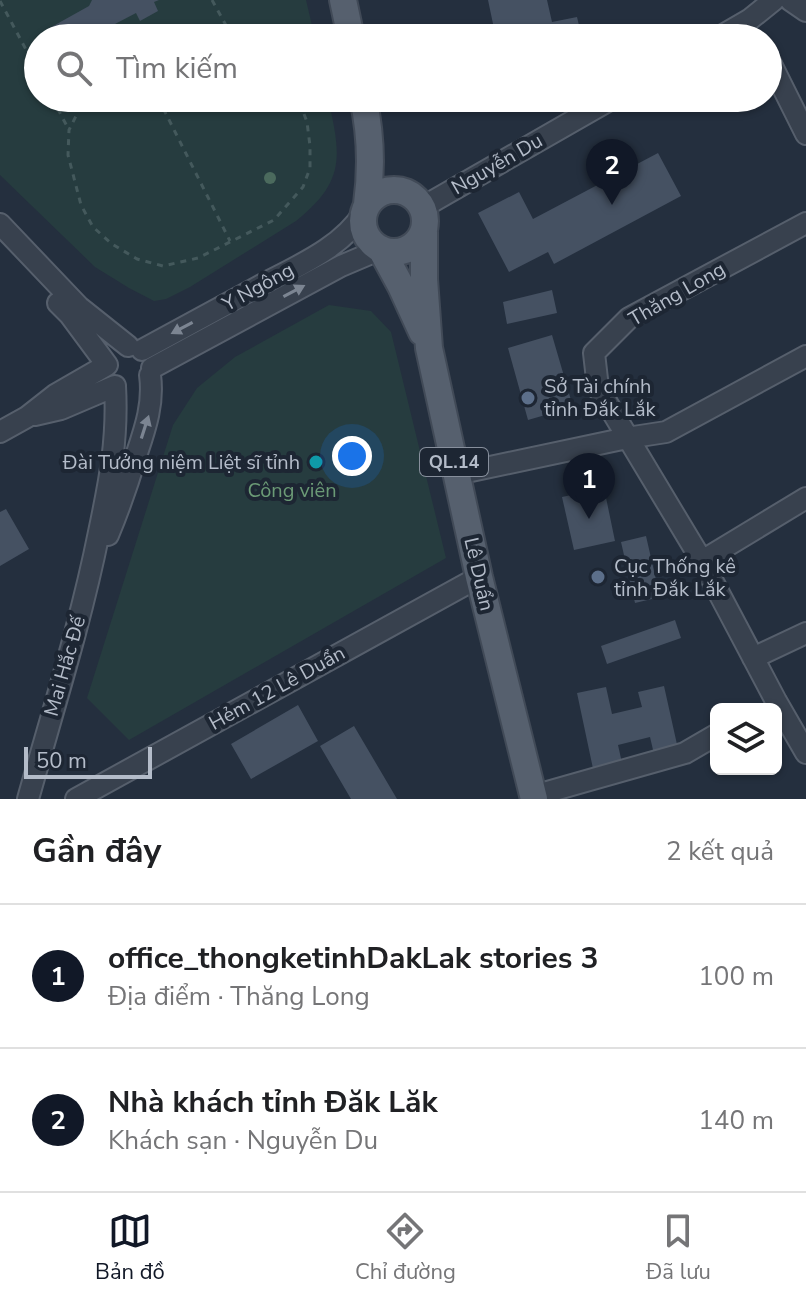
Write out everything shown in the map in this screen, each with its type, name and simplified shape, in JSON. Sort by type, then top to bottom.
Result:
[{"type":"main road","points":[[343,0],[348,24]]},
{"type":"main road","name":"Lê Duẩn","points":[[366,112],[371,158],[364,229],[367,237],[381,249],[429,348]]},
{"type":"main road","name":"Lê Duẩn","points":[[367,112],[387,163],[417,210],[429,348],[479,577],[533,797]]},
{"type":"main road","points":[[366,208],[373,198],[387,190],[417,210],[420,239],[406,250],[381,249]]},
{"type":"street","points":[[757,24],[774,0]]},
{"type":"street","points":[[790,0],[806,11]]},
{"type":"street","points":[[782,86],[806,134]]},
{"type":"street","name":"Nguyễn Du","points":[[417,210],[588,112]]},
{"type":"street","name":"Y Ngông","points":[[143,360],[254,289],[331,246],[357,225],[366,208]]},
{"type":"street","name":"Thăng Long","points":[[767,703],[753,658],[702,561],[598,388],[594,353],[629,318],[806,223]]},
{"type":"street","points":[[0,224],[79,307],[143,360]]},
{"type":"street","points":[[0,242],[70,315],[107,365]]},
{"type":"street","name":"Y Ngông","points":[[143,360],[264,308],[341,266],[381,249]]},
{"type":"street","points":[[254,289],[264,308]]},
{"type":"street","points":[[114,351],[143,360],[142,386],[136,389],[115,386],[107,373],[109,358],[114,351]]},
{"type":"street","points":[[457,474],[666,432],[806,356]]},
{"type":"street","name":"Mai Hắc Đế","points":[[89,579],[123,498],[150,413],[152,387],[143,360]]},
{"type":"street","points":[[0,432],[107,365]]},
{"type":"street","points":[[27,417],[61,409],[115,386]]},
{"type":"street","name":"Mai Hắc Đế","points":[[28,799],[89,579],[112,467],[117,413],[115,386]]},
{"type":"street","points":[[702,561],[806,498]]},
{"type":"street","name":"Hẻm 12 Lê Duẩn","points":[[76,799],[479,577]]},
{"type":"street","points":[[753,658],[806,633]]},
{"type":"street","name":"Thăng Long","points":[[782,719],[802,740]]},
{"type":"street","points":[[533,797],[685,753],[710,738]]},
{"type":"path","points":[[212,0],[225,24]]},
{"type":"path","points":[[0,1],[24,46]]},
{"type":"path","points":[[59,112],[69,130]]},
{"type":"path","points":[[78,112],[69,130],[68,155],[81,205],[93,227],[112,244],[137,259],[163,266],[198,258],[274,220],[303,187],[310,168],[310,146],[303,112]]},
{"type":"path","points":[[165,112],[230,243]]},
{"type":"green space","points":[[0,0],[306,0],[312,24],[24,24],[24,112],[331,112],[336,136],[336,166],[324,193],[296,221],[190,287],[166,299],[154,301],[129,288],[95,267],[0,175]]},
{"type":"green space","name":"Công viên","points":[[329,305],[371,311],[391,332],[446,558],[129,740],[87,698],[173,425],[197,388],[235,357]]},
{"type":"building","points":[[92,0],[159,0],[154,2],[158,11],[140,21],[136,13],[115,24],[57,24],[89,6]]},
{"type":"building","points":[[488,0],[547,0],[552,22],[577,17],[579,24],[493,24]]},
{"type":"building","points":[[658,153],[681,196],[554,264],[548,252],[509,272],[478,213],[519,192],[533,219]]},
{"type":"building","points":[[552,290],[557,313],[507,324],[503,302]]},
{"type":"building","points":[[552,335],[573,407],[528,420],[508,348]]},
{"type":"building","points":[[604,488],[615,541],[574,550],[562,497]]},
{"type":"building","points":[[6,509],[29,549],[0,566],[0,512]]},
{"type":"building","points":[[646,536],[660,597],[635,603],[621,542]]},
{"type":"building","points":[[675,620],[681,638],[607,664],[601,646]]},
{"type":"building","points":[[664,686],[678,749],[654,754],[650,737],[618,745],[624,772],[595,778],[577,693],[606,687],[612,714],[642,707],[638,692]]},
{"type":"building","points":[[298,705],[318,741],[251,779],[231,744]]},
{"type":"building","points":[[354,726],[397,799],[351,799],[320,746]]},
{"type":"place","name":"Nhà khách tỉnh Đăk Lăk","points":[[612,205]]},
{"type":"place","name":"Sở Tài chính tỉnh Đắk Lắk","points":[[528,398]]},
{"type":"place","name":"Đài Tưởng niệm Liệt sĩ tỉnh","points":[[316,462]]},
{"type":"place","name":"office_thongketinhDakLak stories 3","points":[[589,519]]},
{"type":"place","name":"Cục Thống kê tỉnh Đắk Lắk","points":[[598,577]]}]
